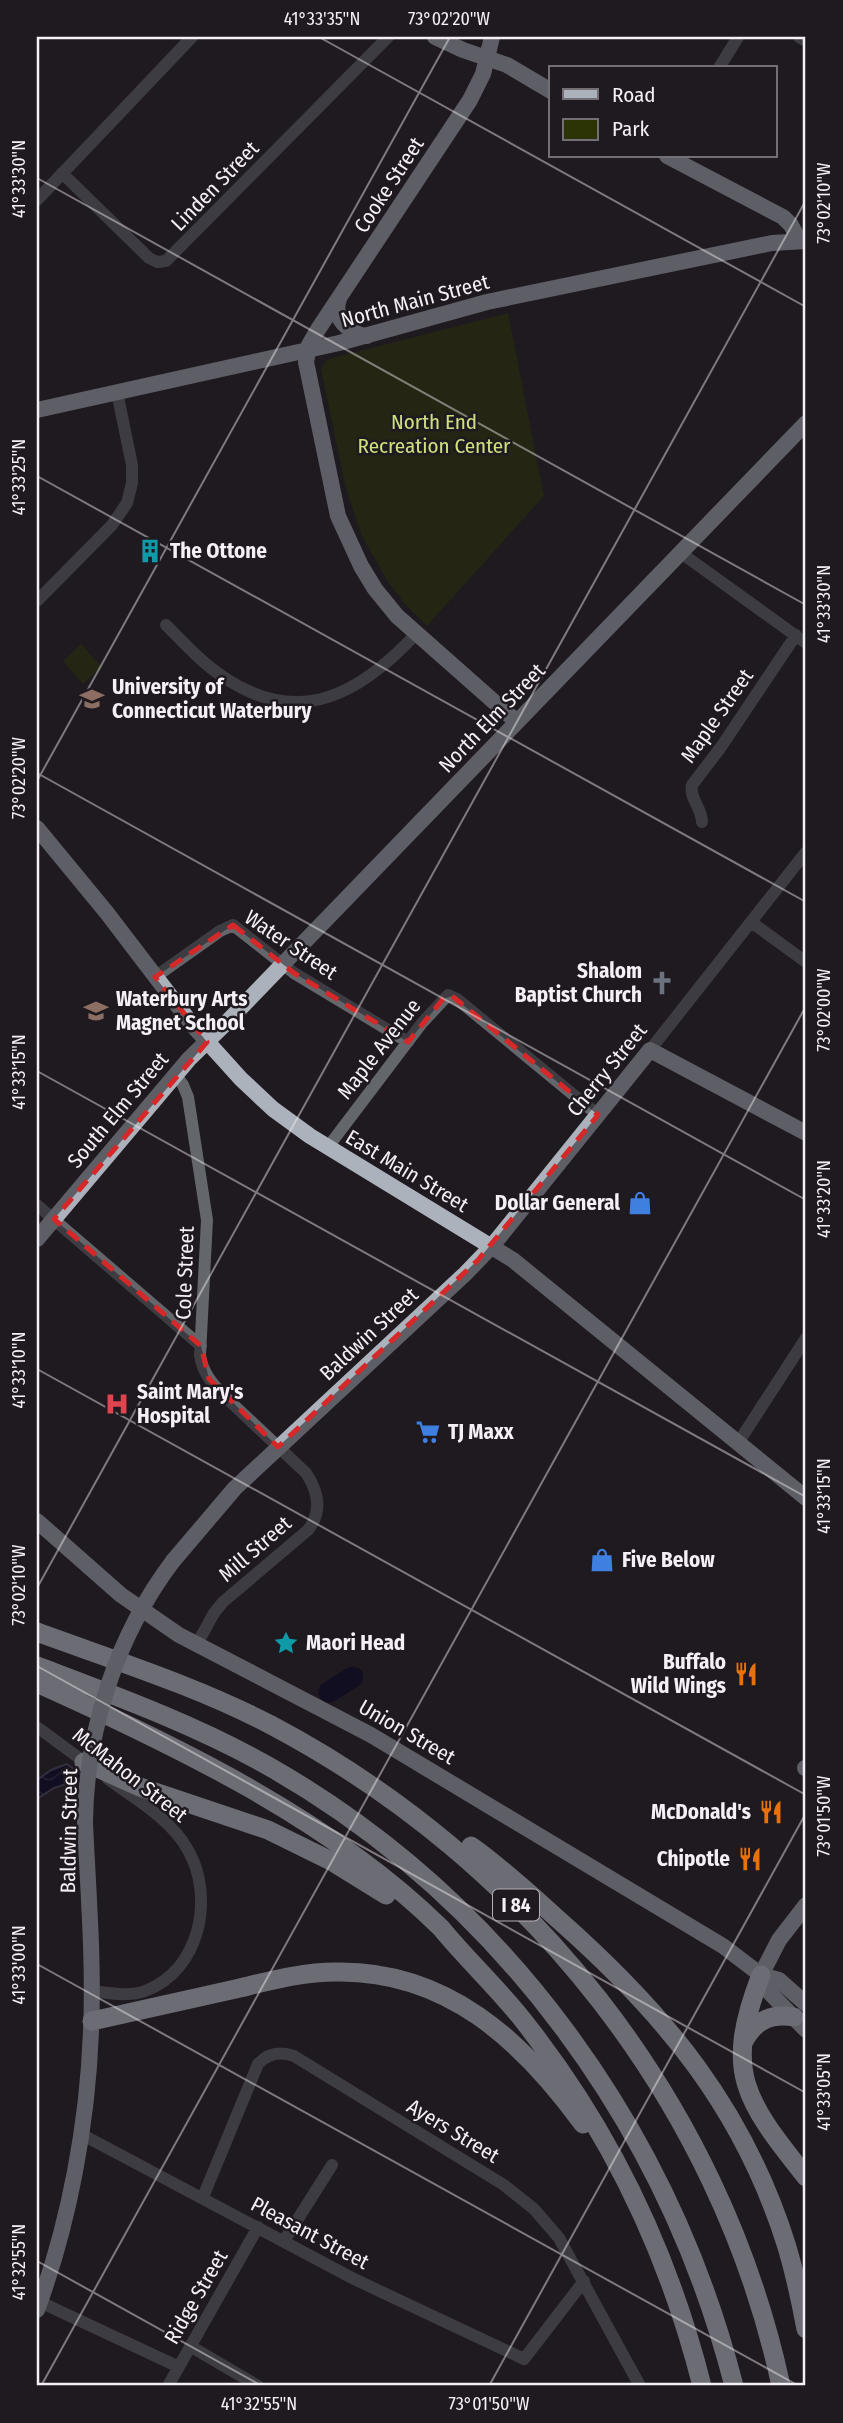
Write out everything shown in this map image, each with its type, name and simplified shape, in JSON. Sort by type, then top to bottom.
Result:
[{"type":"highway","name":"I 84","points":[[37,1632],[191,1689],[252,1716],[350,1771],[398,1804],[440,1835],[504,1892],[563,1955],[611,2015],[655,2079],[699,2157],[734,2235],[760,2308],[781,2386]]},
{"type":"highway","name":"I 84","points":[[37,1666],[176,1720],[292,1780],[397,1854],[481,1930],[570,2035],[637,2140],[689,2248],[717,2327],[734,2386]]},
{"type":"highway","points":[[37,1683],[195,1760],[303,1822],[391,1884],[441,1928],[513,2008],[580,2098],[617,2163],[656,2248],[682,2317],[702,2386]]},
{"type":"highway","points":[[84,1762],[140,1787],[248,1822],[290,1839],[365,1881],[449,1940]]},
{"type":"highway","points":[[440,1835],[471,1846],[558,1919],[641,1999],[695,2062],[734,2123],[768,2196],[791,2260],[806,2329]]},
{"type":"highway","points":[[92,2021],[313,1973],[371,1974],[406,1981],[432,1990],[472,2010],[491,2024],[546,2078],[599,2148],[640,2225],[656,2248]]},
{"type":"highway","points":[[761,1975],[746,2019],[742,2047],[744,2074],[753,2103],[771,2133],[806,2177]]},
{"type":"highway","points":[[742,2047],[748,2034],[761,2021],[773,2017],[802,2017]]},
{"type":"main road","points":[[435,37],[507,65],[549,89]]},
{"type":"main road","name":"Cooke Street","points":[[308,350],[317,331],[470,100],[483,74],[492,37]]},
{"type":"main road","points":[[671,158],[783,217],[803,241]]},
{"type":"main road","name":"North Main Street","points":[[37,410],[369,336],[487,302],[772,243],[803,241]]},
{"type":"main road","points":[[340,296],[337,308],[341,321],[354,333],[369,336]]},
{"type":"main road","points":[[308,350],[307,374],[333,496],[357,560],[391,610],[517,722]]},
{"type":"main road","name":"North Elm Street","points":[[207,1041],[806,423]]},
{"type":"main road","name":"East Main Street","points":[[37,828],[207,1041],[273,1110],[328,1147],[513,1260],[806,1498]]},
{"type":"main road","name":"South Elm Street","points":[[37,1239],[207,1041]]},
{"type":"main road","points":[[650,1050],[806,1133]]},
{"type":"main road","name":"Cherry Street","points":[[492,1246],[650,1050]]},
{"type":"main road","name":"Baldwin Street","points":[[38,2306],[61,2227],[81,2134],[88,2083],[92,1991],[86,1793],[91,1755],[106,1693],[124,1645],[141,1610],[173,1561],[220,1504],[492,1246]]},
{"type":"main road","name":"Union Street","points":[[37,1521],[121,1595],[159,1623],[196,1646],[297,1695],[371,1735],[706,1936],[761,1975],[770,1993],[802,2017]]},
{"type":"main road","points":[[761,1975],[779,1940],[806,1905]]},
{"type":"street","points":[[37,200],[192,37]]},
{"type":"street","name":"Linden Street","points":[[62,173],[149,258],[158,262],[166,261],[387,37]]},
{"type":"street","points":[[720,66],[738,37]]},
{"type":"street","points":[[799,37],[806,41]]},
{"type":"street","points":[[37,601],[112,525],[128,503],[132,465],[117,392]]},
{"type":"street","points":[[681,553],[801,639]]},
{"type":"street","points":[[166,625],[208,666],[236,685],[266,697],[297,701],[325,698],[357,686],[380,670],[416,634]]},
{"type":"street","name":"Maple Street","points":[[702,822],[700,808],[691,792],[692,785],[801,639]]},
{"type":"street","name":"Cherry Street","points":[[650,1050],[806,852]]},
{"type":"street","points":[[751,922],[806,962]]},
{"type":"street","name":"Water Street","points":[[155,977],[231,925],[239,928],[283,964],[408,1042]]},
{"type":"street","name":"Maple Avenue","points":[[328,1147],[408,1042],[448,995],[598,1115]]},
{"type":"street","name":"Cole Street","points":[[176,1074],[188,1097],[206,1211],[201,1360],[209,1379],[278,1447]]},
{"type":"street","points":[[37,1205],[201,1346]]},
{"type":"street","points":[[738,1443],[806,1338]]},
{"type":"street","name":"Mill Street","points":[[196,1646],[223,1602],[301,1536],[315,1520],[318,1506],[314,1487],[302,1468],[278,1447]]},
{"type":"street","name":"McMahon Street","points":[[37,1727],[156,1815],[180,1838],[195,1865],[200,1885],[199,1922],[190,1949],[181,1963],[162,1982],[138,1993],[92,1991]]},
{"type":"street","name":"Ayers Street","points":[[203,2197],[253,2072],[264,2057],[279,2053],[294,2056],[504,2185],[547,2222],[584,2281],[640,2386]]},
{"type":"street","name":"Pleasant Street","points":[[81,2134],[396,2300],[524,2359],[584,2281]]},
{"type":"street","points":[[284,2241],[332,2165]]},
{"type":"street","name":"Ridge Street","points":[[168,2386],[258,2227]]},
{"type":"street","points":[[38,2306],[178,2367]]},
{"type":"street","points":[[190,2346],[258,2386]]},
{"type":"highlighted area","points":[[233,925],[294,973],[408,1042],[443,999],[452,996],[598,1115],[478,1260],[278,1447],[209,1379],[201,1346],[54,1219],[207,1042],[155,977]]},
{"type":"green space","name":"North End Recreation Center","points":[[508,313],[544,496],[427,626],[388,582],[362,536],[346,489],[321,369],[327,360],[332,358]]},
{"type":"green space","points":[[81,644],[102,667],[83,684],[63,661]]},
{"type":"water","points":[[67,1764],[85,1778],[54,1788],[37,1799],[37,1780],[51,1770]]},
{"type":"waterway","points":[[329,1692],[353,1677]]},
{"type":"place","name":"The Ottone","points":[[150,551]]},
{"type":"place","name":"University of Connecticut Waterbury","points":[[92,699]]},
{"type":"place","name":"Shalom Baptist Church","points":[[662,983]]},
{"type":"place","name":"Waterbury Arts Magnet School","points":[[96,1011]]},
{"type":"place","name":"Dollar General","points":[[640,1203]]},
{"type":"place","name":"Saint Mary's Hospital","points":[[117,1404]]},
{"type":"place","name":"TJ Maxx","points":[[428,1432]]},
{"type":"place","name":"Five Below","points":[[602,1560]]},
{"type":"place","name":"Maori Head","points":[[286,1643]]},
{"type":"place","name":"Buffalo Wild Wings","points":[[746,1674]]},
{"type":"place","name":"McDonald's","points":[[771,1812]]},
{"type":"place","name":"Chipotle","points":[[750,1859]]}]
